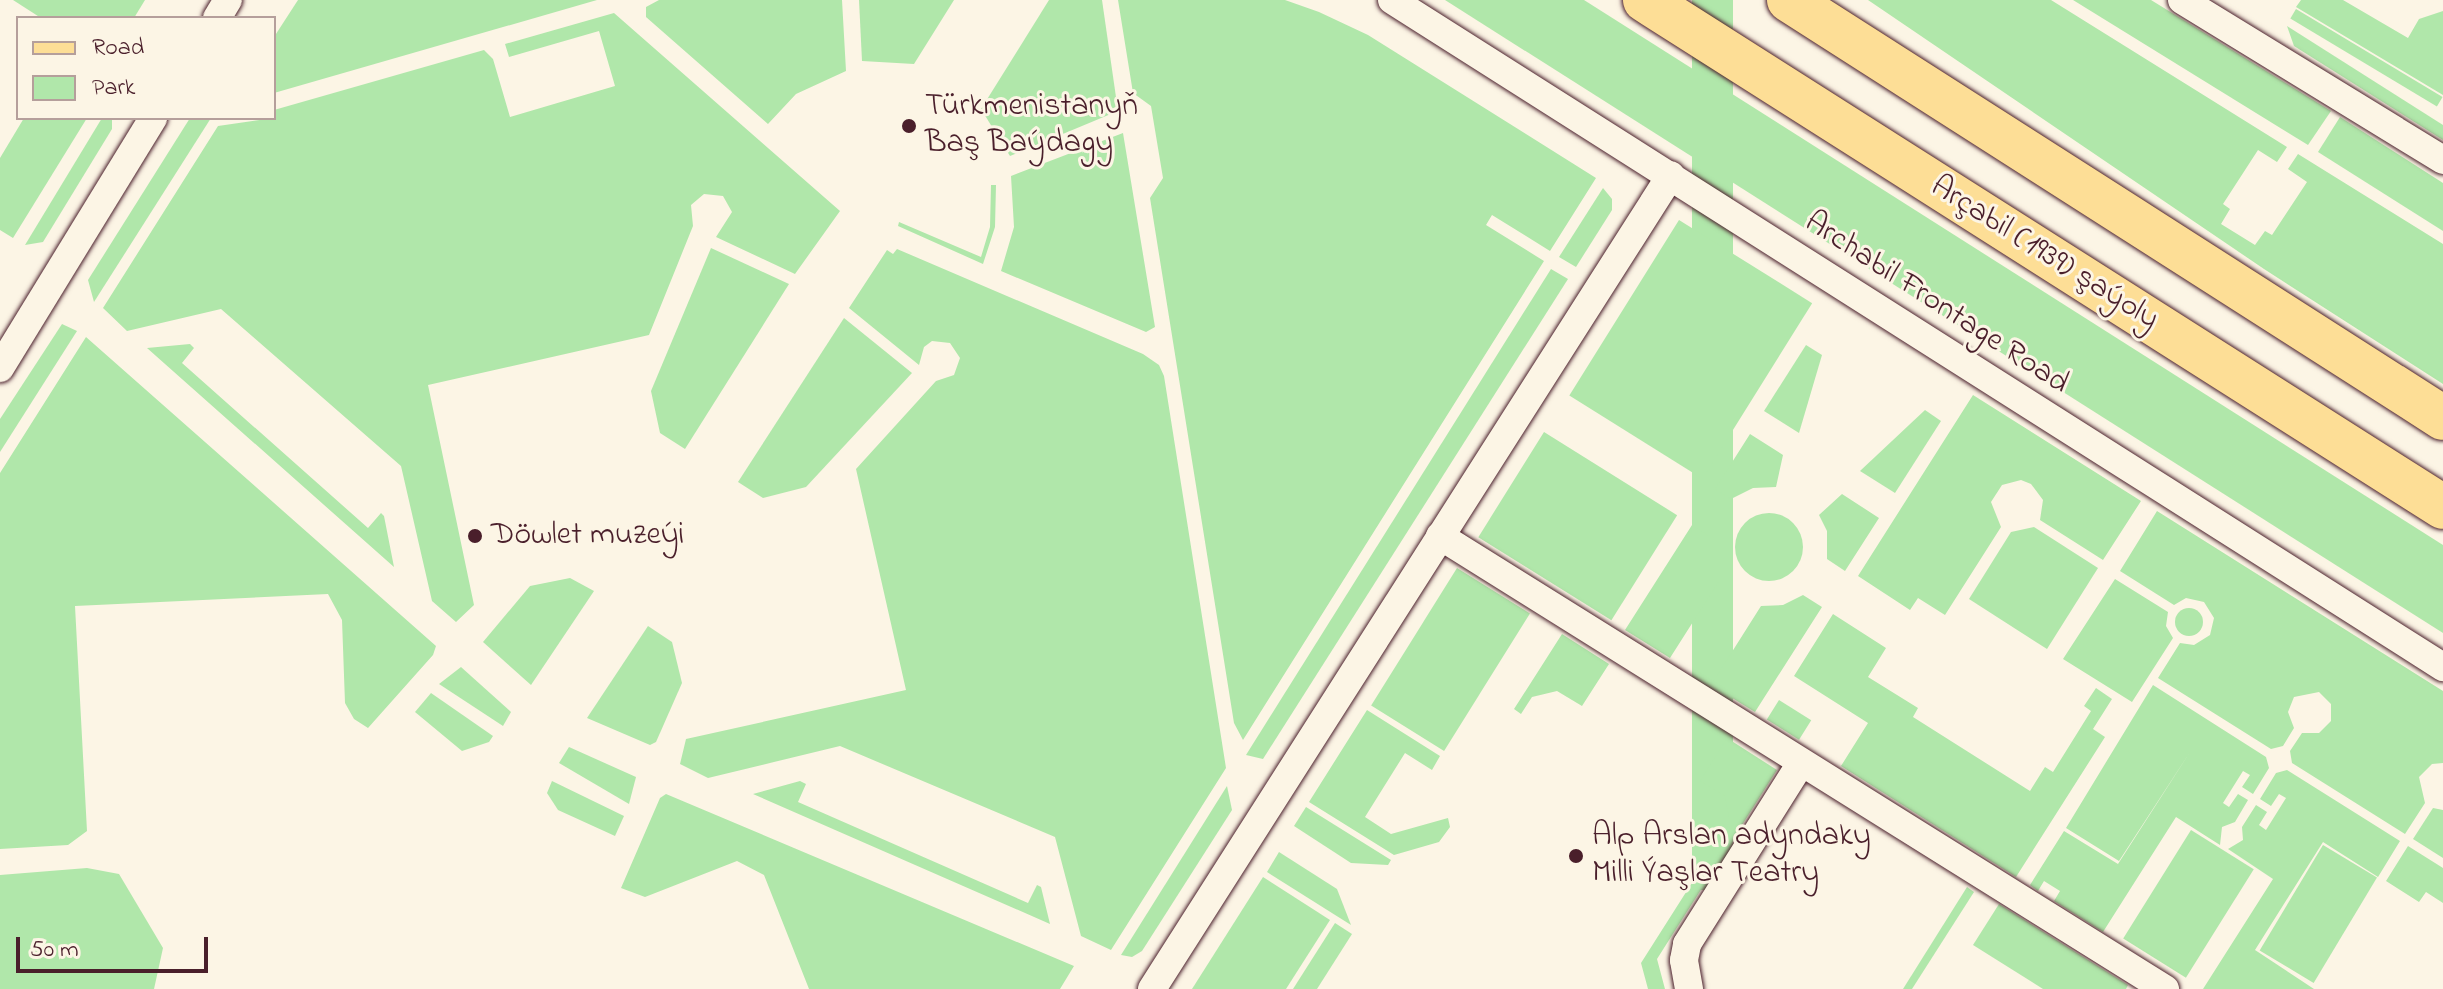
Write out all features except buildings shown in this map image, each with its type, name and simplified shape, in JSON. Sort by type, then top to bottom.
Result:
[{"type":"main road","name":"Arçabil (1939) şaýoly","points":[[1645,0],[2443,507]]},
{"type":"main road","points":[[1789,0],[2443,418]]},
{"type":"street","name":"Archabil Frontage Road","points":[[1392,0],[2443,667]]},
{"type":"street","points":[[2182,0],[2443,160]]},
{"type":"street","points":[[0,368],[152,120]]},
{"type":"street","points":[[1152,989],[1671,175]]},
{"type":"street","points":[[1440,536],[2165,989]]},
{"type":"street","points":[[1689,989],[1684,960],[1687,944],[1801,763]]},
{"type":"green space","points":[[13,0],[145,0],[135,16],[38,16]]},
{"type":"green space","points":[[298,0],[597,0],[276,92],[276,34]]},
{"type":"green space","points":[[659,0],[842,0],[846,71],[796,94],[768,124],[646,17],[646,7]]},
{"type":"green space","points":[[859,0],[954,0],[914,64],[862,61]]},
{"type":"green space","points":[[1049,0],[1102,0],[1118,111],[1010,156],[981,109]]},
{"type":"green space","points":[[1118,0],[1285,0],[1319,12],[1368,35],[1596,178],[1550,251],[1492,215],[1486,225],[1544,261],[1243,740],[1234,723],[1150,198],[1163,178],[1151,106],[1133,93]]},
{"type":"green space","points":[[1445,0],[1584,0],[2443,545],[2443,633]]},
{"type":"green space","points":[[1692,0],[1733,0],[1733,890],[1692,890]]},
{"type":"green space","points":[[1868,0],[2051,0],[2287,147],[2277,162],[2258,150],[2223,204],[2230,209],[2221,224],[2255,245],[2265,231],[2272,235],[2307,182],[2288,169],[2298,154],[2443,244],[2443,384],[2264,269]]},
{"type":"green space","points":[[2073,0],[2151,0],[2331,111],[2308,145]]},
{"type":"green space","points":[[2301,0],[2343,0],[2408,38],[2419,19],[2443,11],[2443,95],[2296,7]]},
{"type":"green space","points":[[2296,9],[2443,97],[2437,107],[2290,18]]},
{"type":"green space","points":[[614,13],[840,211],[795,274],[716,237],[732,212],[723,196],[704,194],[691,205],[693,226],[649,335],[428,385],[474,605],[456,622],[432,601],[401,466],[221,309],[127,331],[103,308],[218,126],[276,120],[276,109],[484,50],[493,59],[510,117],[615,86],[599,31],[509,57],[505,44]]},
{"type":"green space","points":[[2287,26],[2443,125],[2443,140],[2294,46]]},
{"type":"green space","points":[[2340,117],[2443,183],[2443,231],[2318,152]]},
{"type":"green space","points":[[23,120],[86,120],[13,238],[0,230],[0,158]]},
{"type":"green space","points":[[101,120],[112,120],[112,129],[43,242],[25,245]]},
{"type":"green space","points":[[189,120],[210,120],[94,302],[88,280]]},
{"type":"green space","points":[[1123,133],[1155,327],[1146,332],[1001,271],[1014,227],[1011,176]]},
{"type":"green space","points":[[991,185],[996,185],[995,227],[983,264],[898,226],[899,222],[981,257],[990,227]]},
{"type":"green space","points":[[1603,188],[1612,199],[1612,210],[1576,267],[1559,257]]},
{"type":"green space","points":[[1679,220],[1812,303],[1702,479],[1569,396]]},
{"type":"green space","points":[[711,248],[789,284],[685,449],[660,433],[651,391]]},
{"type":"green space","points":[[897,249],[1143,354],[1159,365],[1164,376],[1226,768],[1111,950],[1081,936],[1055,837],[840,746],[708,778],[680,764],[686,739],[906,690],[856,469],[936,381],[954,375],[960,358],[950,343],[932,341],[924,347],[919,365],[849,308],[887,250],[893,254]]},
{"type":"green space","points":[[1551,269],[1568,279],[1263,759],[1246,755]]},
{"type":"green space","points":[[844,318],[912,373],[806,487],[763,498],[738,482]]},
{"type":"green space","points":[[62,324],[77,331],[0,452],[0,419]]},
{"type":"green space","points":[[86,337],[436,646],[433,655],[368,728],[354,719],[345,703],[342,620],[328,594],[75,606],[87,831],[68,845],[0,849],[0,473]]},
{"type":"green space","points":[[190,344],[194,348],[182,363],[368,528],[381,513],[384,516],[394,567],[147,348]]},
{"type":"green space","points":[[1806,345],[1822,355],[1799,433],[1764,411]]},
{"type":"green space","points":[[1973,395],[2141,501],[2103,560],[2040,520],[2043,500],[2031,484],[2021,480],[2002,485],[1991,502],[2001,527],[1945,615],[1918,598],[1910,610],[1858,576]]},
{"type":"green space","points":[[1925,410],[1941,421],[1895,493],[1860,471]]},
{"type":"green space","points":[[1544,432],[1677,515],[1611,620],[1478,537]]},
{"type":"green space","points":[[1750,434],[1783,455],[1776,487],[1753,488],[1731,499],[1715,489]]},
{"type":"green space","points":[[1842,494],[1879,518],[1845,571],[1827,559],[1827,531],[1819,515]]},
{"type":"green space","points":[[2157,511],[2443,691],[2443,763],[2432,764],[2419,777],[2425,803],[2405,834],[2292,763],[2290,751],[2302,733],[2319,733],[2331,721],[2331,704],[2319,692],[2294,697],[2288,712],[2294,728],[2283,746],[2271,749],[2158,678],[2180,643],[2194,645],[2210,635],[2214,618],[2204,602],[2186,598],[2174,605],[2120,571]]},
{"type":"green space","points":[[1769,513],[1793,523],[1803,547],[1793,571],[1769,581],[1745,571],[1735,547],[1745,523]]},
{"type":"green space","points":[[1692,525],[1709,536],[1709,561],[1719,581],[1670,658],[1625,630]]},
{"type":"green space","points":[[2034,527],[2098,568],[2047,649],[1969,599],[2011,532]]},
{"type":"green space","points":[[1457,568],[1530,614],[1444,751],[1371,705]]},
{"type":"green space","points":[[570,578],[594,591],[531,685],[483,642],[530,586]]},
{"type":"green space","points":[[2115,579],[2168,612],[2166,626],[2173,638],[2132,702],[2063,659]]},
{"type":"green space","points":[[1803,595],[1822,607],[1755,712],[1711,685],[1761,606],[1783,605]]},
{"type":"green space","points":[[2189,608],[2199,612],[2203,622],[2199,632],[2189,636],[2179,632],[2175,622],[2179,612]]},
{"type":"green space","points":[[1833,614],[1886,648],[1868,677],[1918,708],[1913,717],[2030,791],[2045,767],[2053,772],[2091,711],[2084,706],[2096,688],[2112,699],[2093,729],[2105,737],[2016,877],[1841,766],[1868,723],[1794,676]]},
{"type":"green space","points":[[648,626],[672,642],[682,683],[656,742],[650,745],[587,718]]},
{"type":"green space","points":[[1562,634],[1609,664],[1582,706],[1557,691],[1532,697],[1521,714],[1514,709]]},
{"type":"green space","points":[[461,667],[511,712],[503,726],[439,684]]},
{"type":"green space","points":[[2153,685],[2266,757],[2269,768],[2253,794],[2242,787],[2250,775],[2243,771],[2223,803],[2229,807],[2238,794],[2248,800],[2235,822],[2222,827],[2220,845],[2176,817],[2103,932],[2054,901],[2060,891],[2044,881],[2038,891],[2030,885],[2064,831],[2118,864],[2190,752],[2119,861],[2066,828]]},
{"type":"green space","points":[[431,693],[493,736],[489,742],[462,751],[415,712]]},
{"type":"green space","points":[[1779,700],[1811,720],[1799,740],[1767,720]]},
{"type":"green space","points":[[1367,710],[1440,756],[1432,770],[1405,753],[1365,817],[1391,834],[1448,818],[1450,827],[1439,842],[1394,855],[1309,802]]},
{"type":"green space","points":[[1727,738],[1777,770],[1657,959],[1665,989],[1648,989],[1641,963],[1730,823],[1725,796],[1700,781]]},
{"type":"green space","points":[[569,747],[636,777],[629,804],[559,763]]},
{"type":"green space","points":[[2287,770],[2400,841],[2378,877],[2323,842],[2255,950],[2314,989],[2203,989],[2273,879],[2228,849],[2243,840],[2242,827],[2256,805],[2267,812],[2259,825],[2266,830],[2286,798],[2279,794],[2271,806],[2260,799],[2276,773]]},
{"type":"green space","points":[[552,781],[624,816],[615,836],[558,810],[547,793]]},
{"type":"green space","points":[[800,781],[806,784],[798,802],[1028,903],[1037,885],[1041,887],[1050,924],[753,794]]},
{"type":"green space","points":[[1227,786],[1232,810],[1142,951],[1132,957],[1121,955]]},
{"type":"green space","points":[[666,794],[1074,966],[1060,989],[809,989],[764,875],[737,861],[645,897],[621,888],[660,798]]},
{"type":"green space","points":[[1306,807],[1391,860],[1388,865],[1351,863],[1294,826]]},
{"type":"green space","points":[[2433,808],[2443,810],[2443,858],[2413,839]]},
{"type":"green space","points":[[2191,830],[2254,869],[2186,978],[2123,939]]},
{"type":"green space","points":[[2323,845],[2377,877],[2314,983],[2260,950]]},
{"type":"green space","points":[[2408,846],[2443,868],[2443,903],[2426,892],[2419,902],[2386,881]]},
{"type":"green space","points":[[1279,852],[1337,889],[1351,925],[1267,872]]},
{"type":"green space","points":[[87,868],[119,874],[163,948],[154,989],[0,989],[0,875]]},
{"type":"green space","points":[[1263,877],[1330,920],[1286,989],[1192,989]]},
{"type":"green space","points":[[1967,887],[1974,892],[1912,989],[1903,989]]},
{"type":"green space","points":[[1999,904],[2128,985],[2126,989],[2043,989],[1973,945]]},
{"type":"green space","points":[[1335,923],[1352,934],[1317,989],[1293,989]]},
{"type":"place","name":"Türkmenistanyň Baş Baýdagy","points":[[909,126]]},
{"type":"place","name":"Döwlet muzeýi","points":[[475,536]]},
{"type":"place","name":"Alp Arslan adyndaky Milli Ýaşlar Teatry","points":[[1576,856]]}]
